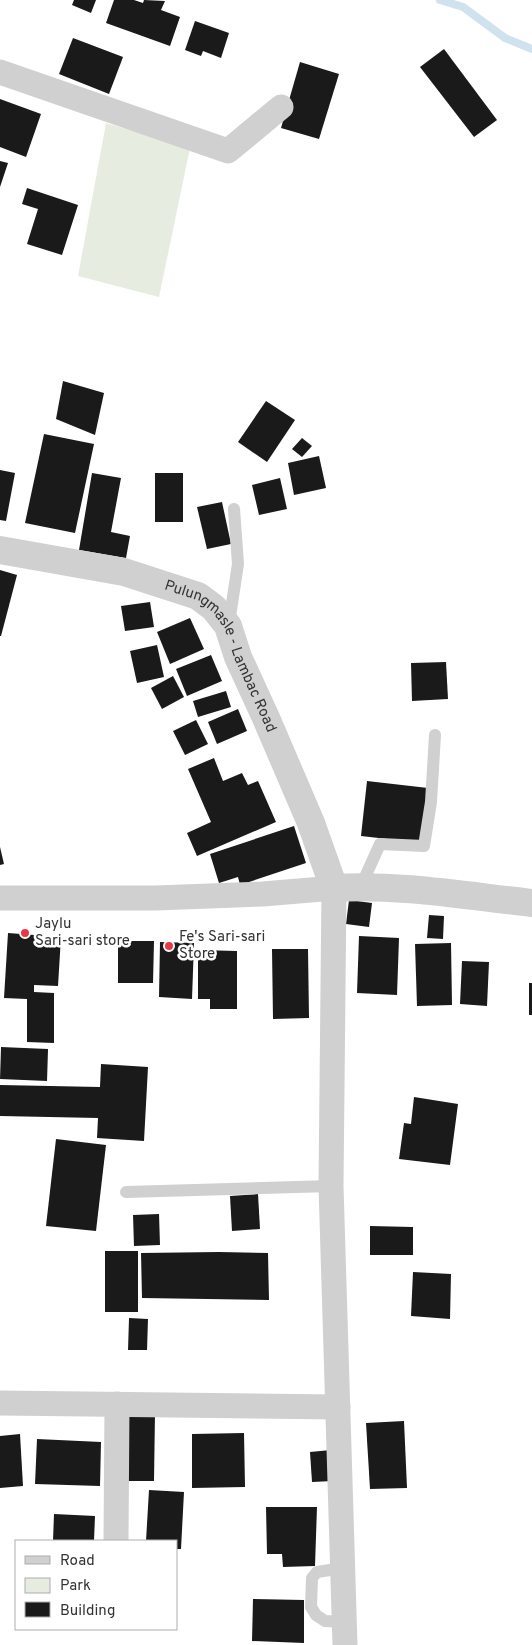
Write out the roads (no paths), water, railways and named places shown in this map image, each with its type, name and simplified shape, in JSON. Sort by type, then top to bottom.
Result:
[{"type":"street","points":[[0,72],[228,151],[281,107]]},
{"type":"street","name":"Pulungmasle - Lambac Road","points":[[0,550],[124,572],[198,596],[214,608],[228,626],[238,657],[307,814],[348,887]]},
{"type":"street","points":[[0,898],[156,898],[263,894],[348,887],[435,892],[532,903]]},
{"type":"street","points":[[345,1634],[331,1186],[348,887]]},
{"type":"street","points":[[0,1402],[338,1407]]},
{"type":"street","points":[[116,1540],[117,1404]]},
{"type":"lane","points":[[228,626],[238,564],[234,509]]},
{"type":"lane","points":[[348,887],[380,844],[424,846],[431,802],[435,735]]},
{"type":"lane","points":[[126,1192],[331,1186]]},
{"type":"lane","points":[[343,1568],[317,1572],[312,1578],[311,1607],[316,1615],[345,1634]]},
{"type":"waterway","points":[[440,0],[463,7],[505,38],[532,49]]},
{"type":"place","name":"Jaylu Sari-sari store","points":[[25,933]]},
{"type":"place","name":"Fe's Sari-sari Store","points":[[169,946]]}]
